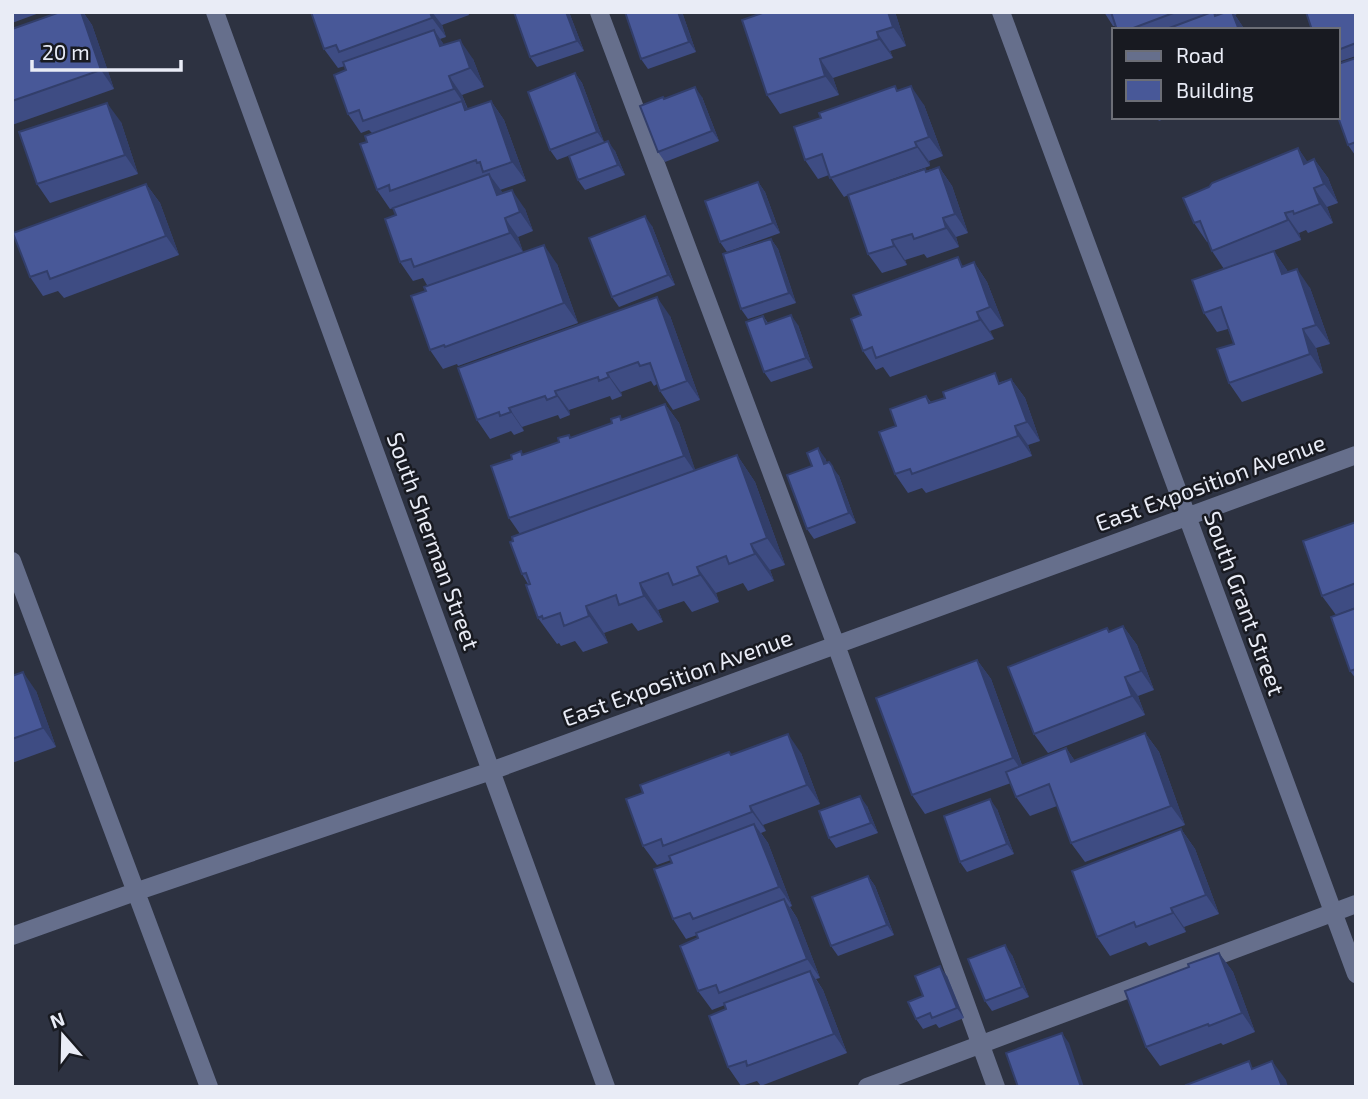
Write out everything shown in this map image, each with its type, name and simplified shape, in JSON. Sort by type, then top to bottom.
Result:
[{"type":"street","name":"South Sherman Street","points":[[215,12],[606,1087]]},
{"type":"street","points":[[599,12],[836,645],[996,1087]]},
{"type":"street","name":"South Grant Street","points":[[1001,12],[1356,974]]},
{"type":"street","name":"East Exposition Avenue","points":[[12,936],[491,771],[1356,455]]},
{"type":"street","points":[[12,561],[209,1087]]},
{"type":"street","points":[[867,1087],[1356,904]]},
{"type":"building","points":[[60,12],[81,12],[101,70],[12,101],[12,29]]},
{"type":"building","points":[[311,12],[430,12],[432,18],[339,52],[336,45],[324,49]]},
{"type":"building","points":[[514,12],[566,12],[577,41],[530,57]]},
{"type":"building","points":[[625,12],[678,12],[689,42],[641,59]]},
{"type":"building","points":[[765,12],[888,12],[893,27],[877,32],[879,39],[820,59],[825,76],[767,95],[742,20]]},
{"type":"building","points":[[1111,12],[1176,12],[1133,28],[1116,28]]},
{"type":"building","points":[[1212,12],[1215,16],[1232,12],[1238,28],[1169,28]]},
{"type":"building","points":[[1306,12],[1356,12],[1356,43],[1340,49],[1340,28],[1311,28]]},
{"type":"building","points":[[434,30],[440,46],[460,40],[470,68],[449,76],[454,89],[363,121],[359,110],[348,114],[334,75],[346,70],[343,62]]},
{"type":"building","points":[[1356,58],[1356,142],[1348,145],[1339,119],[1340,63]]},
{"type":"building","points":[[575,73],[597,132],[550,150],[528,92]]},
{"type":"building","points":[[895,86],[897,91],[911,86],[929,137],[915,142],[917,147],[830,178],[822,154],[805,160],[794,127],[821,118],[819,113]]},
{"type":"building","points":[[695,87],[712,131],[658,152],[640,106]]},
{"type":"building","points":[[462,101],[465,110],[491,101],[512,162],[483,172],[480,162],[477,163],[476,160],[390,191],[389,185],[377,190],[360,144],[367,142],[365,136]]},
{"type":"building","points":[[107,103],[125,155],[37,184],[19,132]]},
{"type":"building","points":[[608,141],[618,165],[578,180],[569,156]]},
{"type":"building","points":[[1298,148],[1304,164],[1314,159],[1324,184],[1314,188],[1320,204],[1294,214],[1293,211],[1285,213],[1288,220],[1212,251],[1200,221],[1194,223],[1183,198],[1209,187],[1212,183]]},
{"type":"building","points":[[939,167],[955,214],[943,218],[946,228],[914,239],[912,234],[892,240],[894,246],[868,254],[848,195],[925,169],[926,172]]},
{"type":"building","points":[[489,174],[497,195],[512,190],[520,212],[505,218],[510,233],[414,267],[411,259],[400,262],[385,219],[396,215],[393,208]]},
{"type":"building","points":[[758,182],[773,223],[720,242],[705,201]]},
{"type":"building","points":[[146,184],[166,236],[50,279],[47,271],[30,277],[13,233]]},
{"type":"building","points":[[645,216],[668,275],[612,297],[589,238]]},
{"type":"building","points":[[771,239],[789,293],[741,309],[723,254]]},
{"type":"building","points":[[544,245],[564,303],[445,347],[444,345],[430,350],[411,296],[426,291],[424,287]]},
{"type":"building","points":[[1274,251],[1282,274],[1297,269],[1316,325],[1303,329],[1310,354],[1229,383],[1217,349],[1234,344],[1221,307],[1204,313],[1192,280]]},
{"type":"building","points":[[958,257],[962,267],[974,262],[990,307],[977,312],[980,320],[876,358],[872,347],[863,351],[851,319],[861,315],[853,295]]},
{"type":"building","points":[[657,297],[687,381],[660,391],[650,363],[640,366],[638,362],[607,373],[609,377],[599,381],[598,377],[555,391],[557,396],[547,400],[545,396],[509,408],[511,412],[500,416],[499,412],[477,420],[458,368]]},
{"type":"building","points":[[791,315],[806,358],[764,372],[746,322],[763,316],[766,324]]},
{"type":"building","points":[[995,373],[999,384],[1011,379],[1027,422],[1015,426],[1018,436],[912,474],[910,469],[895,474],[879,432],[896,426],[890,409],[926,396],[929,403],[945,398],[943,392]]},
{"type":"building","points":[[665,404],[684,456],[509,518],[491,466],[512,459],[511,455],[521,451],[522,455],[559,442],[558,438],[569,435],[570,438],[612,423],[611,419],[620,416],[621,420]]},
{"type":"building","points":[[818,448],[824,464],[829,462],[832,466],[849,513],[807,529],[787,475],[812,466],[807,453]]},
{"type":"building","points":[[737,455],[767,538],[751,544],[755,554],[729,564],[726,556],[697,567],[700,575],[673,585],[668,573],[640,583],[644,596],[619,605],[616,595],[586,606],[589,616],[564,626],[560,613],[538,618],[526,585],[530,584],[526,573],[522,574],[510,542],[513,541],[512,537]]},
{"type":"building","points":[[1356,522],[1356,583],[1322,596],[1303,541]]},
{"type":"building","points":[[1356,608],[1356,669],[1350,671],[1331,617]]},
{"type":"building","points":[[1123,626],[1141,671],[1125,677],[1132,696],[1034,734],[1008,667],[1107,628],[1109,632]]},
{"type":"building","points":[[977,660],[1013,758],[912,795],[876,698]]},
{"type":"building","points":[[23,672],[43,728],[12,739],[12,676]]},
{"type":"building","points":[[1145,733],[1171,806],[1071,843],[1049,784],[1016,797],[1006,772],[1066,748],[1071,762]]},
{"type":"building","points":[[788,734],[807,785],[750,806],[752,812],[663,846],[661,839],[643,846],[626,799],[643,793],[640,785],[729,752],[731,755]]},
{"type":"building","points":[[860,796],[871,823],[829,838],[819,811]]},
{"type":"building","points":[[990,799],[1007,844],[960,862],[944,816]]},
{"type":"building","points":[[754,824],[779,887],[693,919],[690,913],[673,919],[654,869],[672,863],[669,856]]},
{"type":"building","points":[[1181,829],[1206,895],[1171,908],[1173,913],[1136,927],[1134,922],[1097,937],[1072,871]]},
{"type":"building","points":[[868,876],[887,925],[831,946],[812,897]]},
{"type":"building","points":[[784,899],[807,959],[719,993],[716,985],[698,991],[680,946],[698,938],[696,933]]},
{"type":"building","points":[[1005,945],[1022,987],[985,1001],[968,959]]},
{"type":"building","points":[[1219,953],[1242,1013],[1146,1047],[1125,991]]},
{"type":"building","points":[[940,966],[957,1008],[932,1018],[930,1013],[916,1019],[908,1002],[923,996],[915,976]]},
{"type":"building","points":[[810,971],[834,1034],[747,1066],[746,1061],[728,1067],[709,1016],[726,1009],[724,1003]]},
{"type":"building","points":[[1062,1033],[1081,1087],[1018,1087],[1006,1053]]},
{"type":"building","points":[[1249,1061],[1252,1069],[1272,1061],[1282,1087],[1186,1085]]}]
